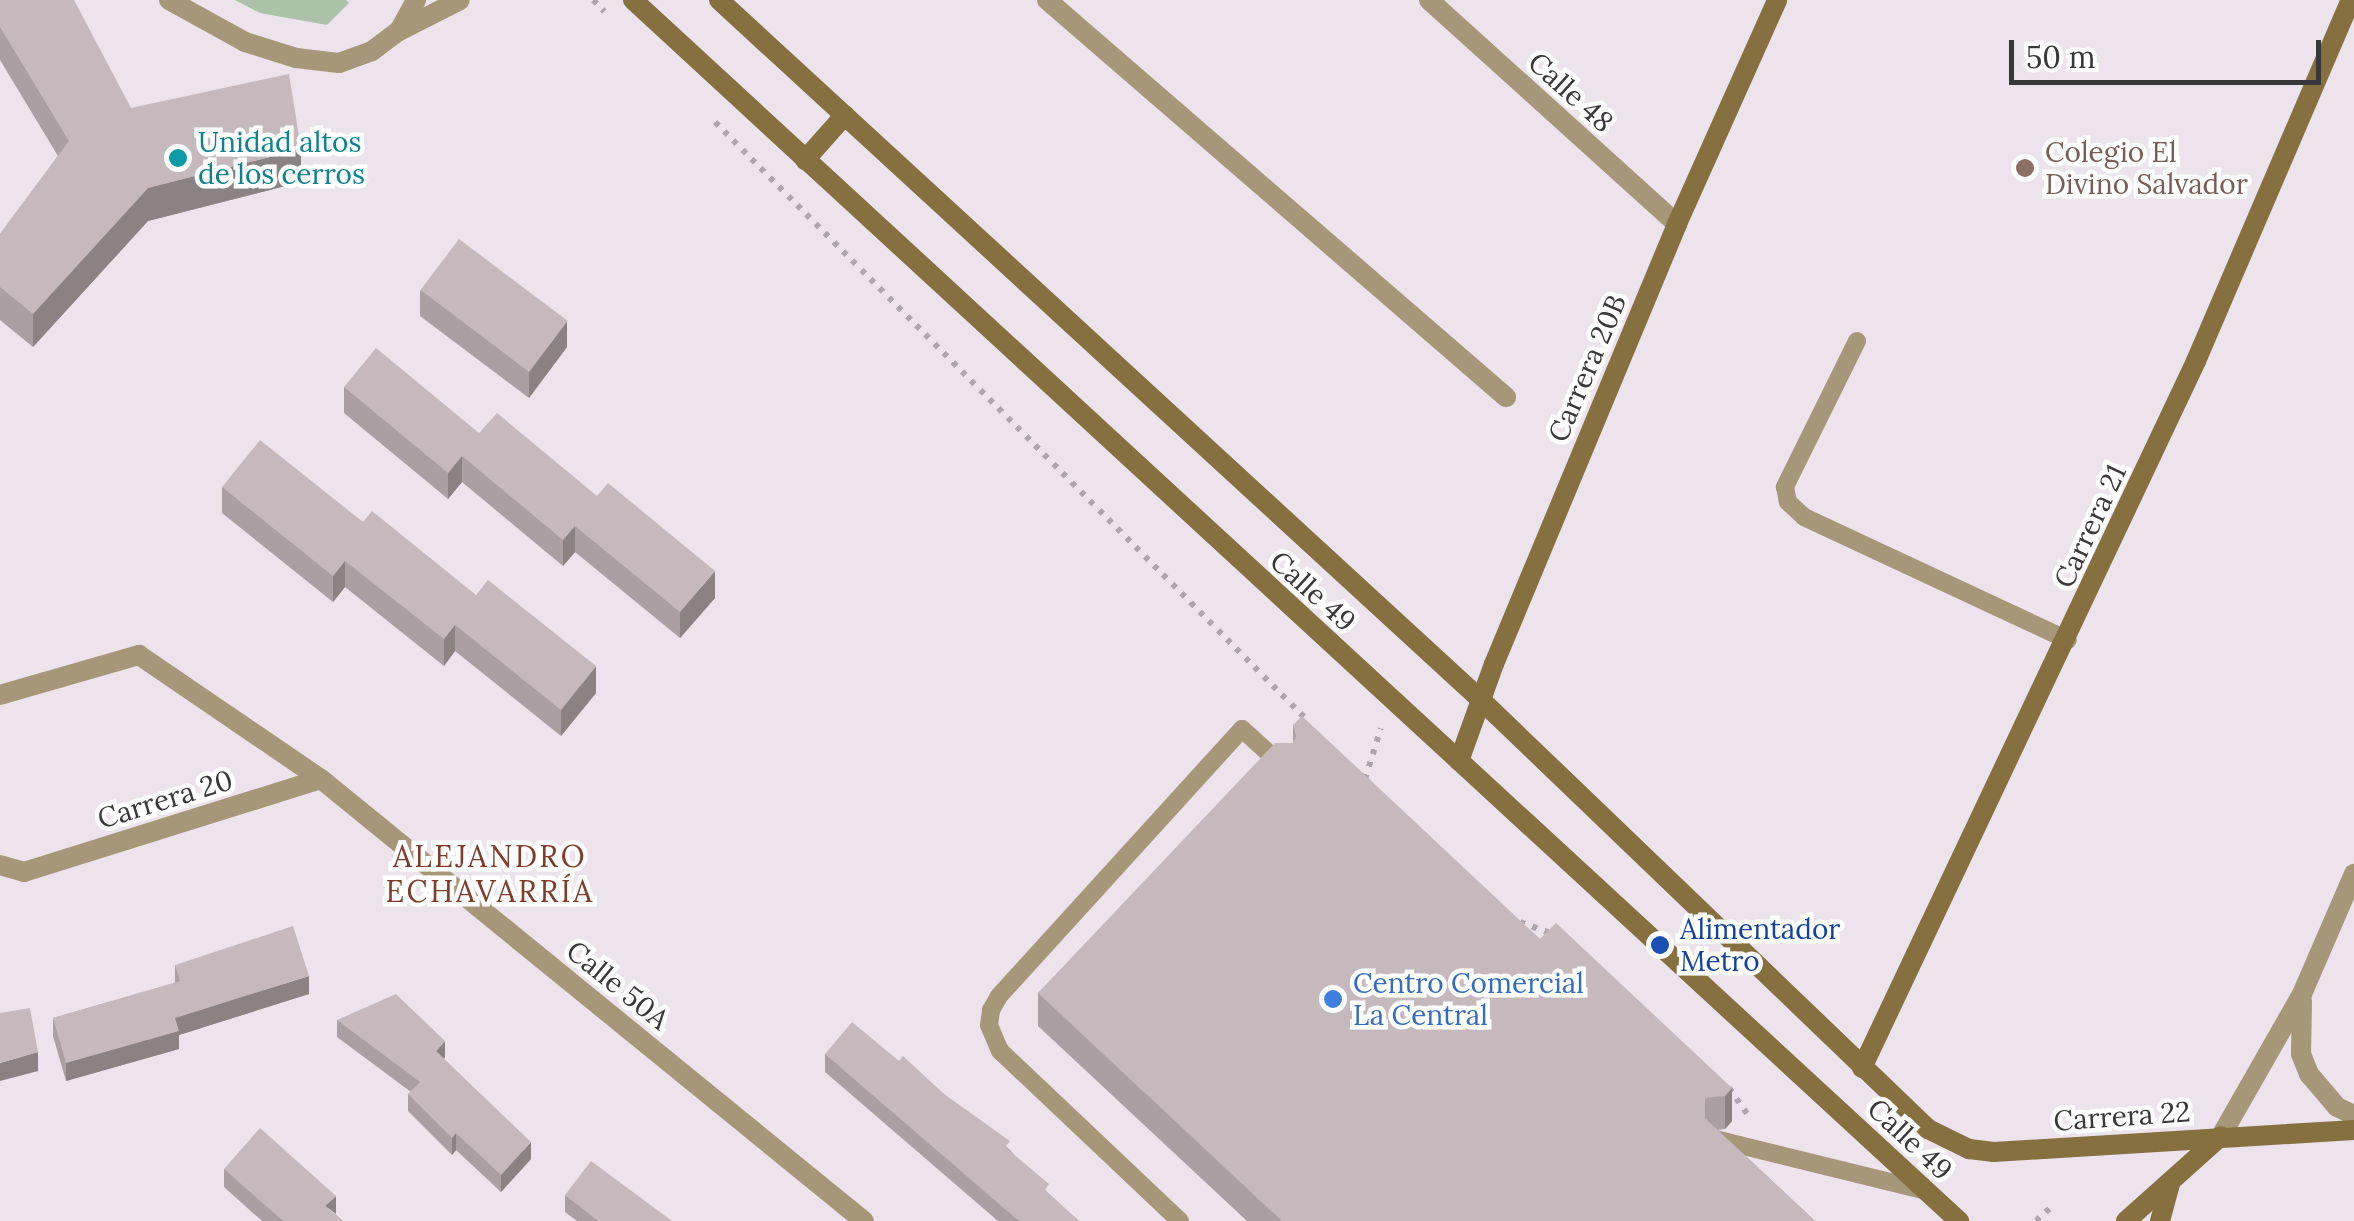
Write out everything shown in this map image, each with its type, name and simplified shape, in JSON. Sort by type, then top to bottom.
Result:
[{"type":"main road","name":"Calle 49","points":[[632,0],[1959,1221]]},
{"type":"main road","name":"Calle 49","points":[[719,0],[1481,700],[1928,1128]]},
{"type":"main road","name":"Carrera 20B","points":[[1459,761],[1677,224],[1778,0]]},
{"type":"main road","name":"Carrera 21","points":[[1862,1068],[2068,640],[2196,361],[2351,0]]},
{"type":"main road","points":[[804,160],[845,115]]},
{"type":"main road","name":"Carrera 22","points":[[1928,1128],[1969,1149],[1994,1152],[2221,1136]]},
{"type":"main road","points":[[2126,1221],[2221,1136],[2354,1130]]},
{"type":"main road","points":[[2160,1221],[2170,1184]]},
{"type":"street","points":[[169,0],[245,42],[296,58],[340,63],[372,51],[398,31],[460,0]]},
{"type":"street","points":[[398,31],[416,0]]},
{"type":"street","points":[[1047,0],[1506,397]]},
{"type":"street","name":"Calle 48","points":[[1429,0],[1677,224]]},
{"type":"street","name":"Calle 50A","points":[[0,695],[139,655],[321,779],[864,1221]]},
{"type":"street","name":"Carrera 20","points":[[0,865],[24,872],[321,779]]},
{"type":"street","name":"Carrera 22","points":[[2221,1136],[2302,994],[2354,874]]},
{"type":"street","name":"Carrera 22","points":[[2302,994],[2301,1054],[2309,1074],[2337,1107],[2354,1115]]},
{"type":"lane","points":[[1857,341],[1785,487],[1788,502],[1804,517],[2068,640]]},
{"type":"lane","points":[[1180,1221],[1000,1052],[989,1025],[991,1010],[999,996],[1242,728],[1284,767]]},
{"type":"lane","points":[[1716,1139],[1748,1150],[1927,1191]]},
{"type":"path","points":[[594,0],[608,14]]},
{"type":"path","points":[[706,113],[1309,722]]},
{"type":"path","points":[[1365,779],[1390,698]]},
{"type":"path","points":[[1351,765],[1379,793]]},
{"type":"path","points":[[1506,915],[1562,938]]},
{"type":"path","points":[[1724,1084],[1746,1106],[1748,1150]]},
{"type":"path","points":[[2036,1221],[2054,1204]]},
{"type":"green space","points":[[235,0],[349,3],[327,25],[260,13]]},
{"type":"building","name":"Unidad altos de los cerros","points":[[0,0],[74,0],[131,108],[289,74],[301,149],[148,188],[33,314],[0,287],[0,234],[69,141],[0,27]]},
{"type":"building","points":[[459,239],[568,321],[529,372],[420,290]]},
{"type":"building","points":[[376,348],[479,433],[497,413],[597,496],[608,483],[715,571],[680,612],[575,526],[563,540],[462,456],[448,473],[344,387]]},
{"type":"building","points":[[260,440],[363,522],[372,511],[476,595],[488,580],[596,666],[561,710],[455,625],[444,639],[345,561],[333,576],[222,487]]},
{"type":"building","name":"Centro Comercial La Central","points":[[1302,716],[1540,939],[1556,923],[1732,1088],[1725,1096],[1705,1098],[1705,1118],[1815,1221],[1282,1221],[1038,993],[1275,743],[1293,743],[1293,725]]},
{"type":"building","points":[[293,926],[309,976],[175,1018],[179,1031],[66,1063],[53,1018],[180,981],[175,965]]},
{"type":"building","points":[[396,994],[445,1041],[436,1051],[531,1142],[501,1175],[456,1133],[452,1138],[408,1094],[420,1082],[337,1020]]},
{"type":"building","points":[[30,1008],[38,1052],[0,1063],[0,1013]]},
{"type":"building","points":[[852,1022],[899,1061],[903,1056],[944,1094],[1010,1141],[1005,1147],[1049,1184],[1045,1190],[1079,1221],[1019,1221],[825,1054]]},
{"type":"building","points":[[260,1128],[336,1196],[325,1206],[343,1221],[283,1221],[224,1169]]},
{"type":"building","points":[[591,1161],[672,1221],[598,1221],[565,1195]]},
{"type":"place","name":"Unidad altos de los cerros","points":[[178,158]]},
{"type":"place","name":"Colegio El Divino Salvador","points":[[2025,168]]},
{"type":"place","name":"Alimentador Metro","points":[[1660,945]]},
{"type":"place","name":"Centro Comercial La Central","points":[[1333,999]]},
{"type":"district","name":"ALEJANDRO ECHAVARRÍA","points":[[490,873]]}]
